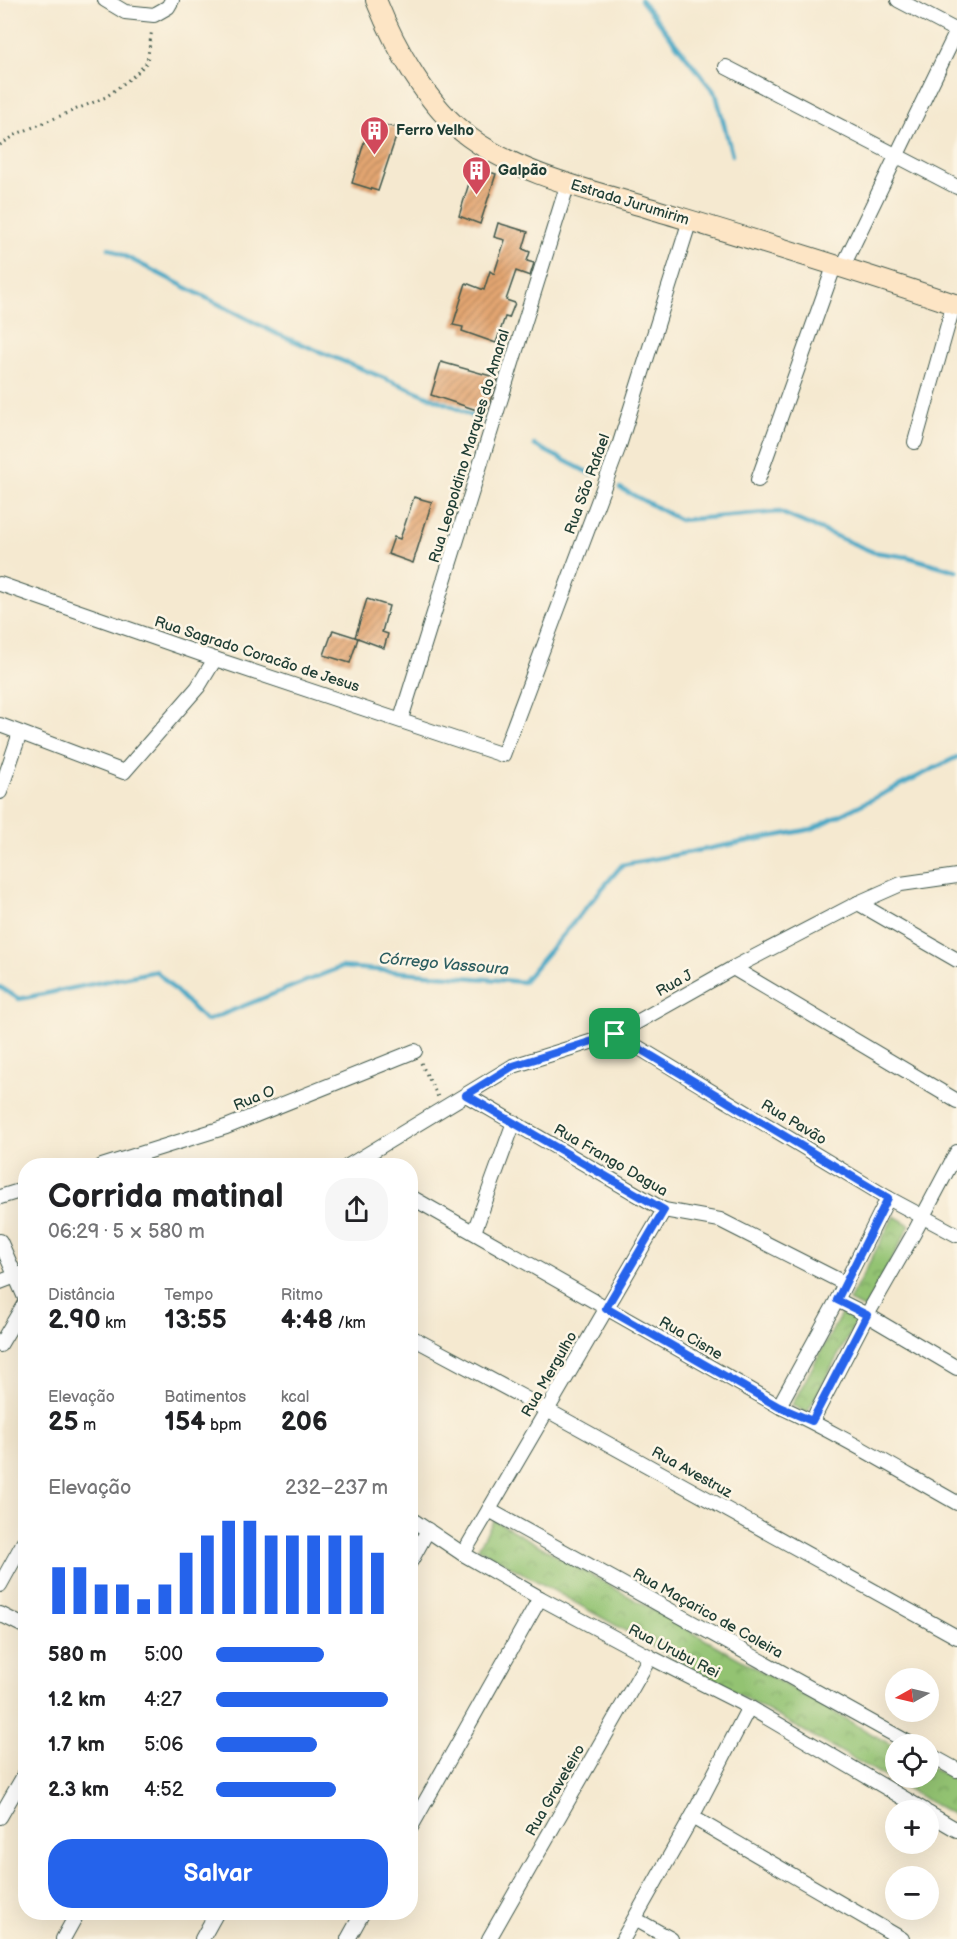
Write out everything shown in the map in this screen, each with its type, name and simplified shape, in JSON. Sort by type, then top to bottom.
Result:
[{"type":"main road","name":"Estrada Jurumirim","points":[[376,4],[397,46],[422,86],[443,112],[468,136],[507,161],[568,183],[839,265],[955,304]]},
{"type":"street","points":[[105,0],[125,12],[154,15],[168,7],[172,0]]},
{"type":"street","points":[[758,480],[839,265],[957,31],[898,0]]},
{"type":"street","points":[[726,67],[957,187]]},
{"type":"street","name":"Rua Leopoldino Marques do Amaral","points":[[401,719],[568,183]]},
{"type":"street","name":"Rua São Rafael","points":[[503,755],[619,446],[690,220]]},
{"type":"street","points":[[915,442],[955,304]]},
{"type":"street","name":"Rua Sagrado Coracão de Jesus","points":[[0,584],[503,755]]},
{"type":"street","points":[[0,725],[124,772],[198,687],[215,658]]},
{"type":"street","points":[[0,792],[20,733]]},
{"type":"street","name":"Rua J","points":[[362,1158],[513,1066],[615,1034],[733,968],[858,903],[901,884],[957,876]]},
{"type":"street","points":[[858,903],[957,960]]},
{"type":"street","points":[[733,968],[957,1101]]},
{"type":"street","name":"Rua Pavão","points":[[615,1034],[888,1198],[957,1235]]},
{"type":"street","name":"Rua O","points":[[127,1158],[226,1127],[415,1051]]},
{"type":"street","name":"Rua Frango Dagua","points":[[466,1095],[664,1210],[720,1220],[844,1283]]},
{"type":"street","points":[[474,1232],[514,1122]]},
{"type":"street","points":[[812,1421],[867,1315],[957,1152]]},
{"type":"street","points":[[0,1197],[18,1191]]},
{"type":"street","points":[[779,1407],[837,1300],[888,1198]]},
{"type":"street","name":"Rua Cisne","points":[[418,1201],[779,1407],[812,1421],[957,1503]]},
{"type":"street","name":"Rua Mergulho","points":[[463,1554],[664,1210]]},
{"type":"street","points":[[0,1240],[18,1271]]},
{"type":"street","points":[[0,1282],[18,1275]]},
{"type":"street","points":[[837,1300],[957,1368]]},
{"type":"street","points":[[0,1345],[18,1315]]},
{"type":"street","name":"Rua Avestruz","points":[[418,1341],[957,1637]]},
{"type":"street","name":"Rua Maçarico de Coleira","points":[[489,1510],[893,1734]]},
{"type":"street","name":"Rua Urubu Rei","points":[[418,1524],[463,1554],[540,1598],[749,1707],[907,1800]]},
{"type":"street","points":[[418,1548],[428,1530]]},
{"type":"street","points":[[0,1586],[18,1553]]},
{"type":"street","points":[[418,1815],[540,1598]]},
{"type":"street","points":[[0,1614],[18,1624]]},
{"type":"street","name":"Rua Graveteiro","points":[[489,1939],[650,1657]]},
{"type":"street","points":[[623,1939],[692,1817],[749,1707]]},
{"type":"street","points":[[939,1760],[957,1770]]},
{"type":"street","points":[[0,1817],[18,1786]]},
{"type":"street","points":[[692,1817],[902,1939]]},
{"type":"street","points":[[939,1819],[957,1830]]},
{"type":"street","points":[[634,1919],[671,1939]]},
{"type":"street","points":[[63,1939],[74,1920]]},
{"type":"street","points":[[202,1939],[213,1920]]},
{"type":"street","points":[[348,1939],[359,1920]]},
{"type":"path","points":[[0,145],[19,133],[106,97],[136,74],[147,62],[154,15]]},
{"type":"path","points":[[415,1051],[444,1108]]},
{"type":"green space","points":[[894,1216],[910,1225],[865,1309],[849,1301]]},
{"type":"green space","points":[[845,1307],[860,1315],[807,1413],[792,1405]]},
{"type":"green space","points":[[494,1520],[885,1741],[885,1777],[478,1548]]},
{"type":"green space","points":[[939,1772],[957,1782],[957,1817],[939,1807],[939,1800],[927,1800],[905,1788],[939,1788]]},
{"type":"building","name":"Ferro Velho","points":[[370,122],[399,128],[378,191],[352,183]]},
{"type":"building","name":"Galpão","points":[[474,167],[496,174],[480,224],[459,216]]},
{"type":"building","points":[[498,223],[528,232],[523,249],[530,252],[527,261],[534,263],[530,276],[516,271],[506,300],[515,303],[509,318],[505,317],[496,343],[462,331],[463,327],[453,325],[466,283],[484,290],[490,271],[494,274],[505,240],[494,237]]},
{"type":"building","points":[[441,362],[498,378],[486,413],[431,395]]},
{"type":"building","points":[[414,497],[432,502],[413,563],[388,554],[394,537],[400,539]]},
{"type":"building","points":[[367,599],[389,606],[382,632],[388,634],[384,648],[355,637]]},
{"type":"building","points":[[333,630],[358,638],[350,663],[324,655]]},
{"type":"waterway","points":[[641,0],[716,94],[732,155]]},
{"type":"waterway","points":[[109,248],[277,334],[452,406],[482,421]]},
{"type":"waterway","points":[[534,445],[591,474]]},
{"type":"waterway","points":[[620,488],[680,520],[779,512],[873,552],[908,557],[957,571]]},
{"type":"waterway","name":"Córrego Vassoura","points":[[0,987],[19,999],[156,971],[206,1021],[341,967],[523,982],[622,865],[812,829],[957,757]]},
{"type":"place","name":"Ferro Velho","points":[[375,156]]},
{"type":"place","name":"Galpão","points":[[477,196]]},
{"type":"route","points":[[615,1034],[888,1198],[837,1300],[867,1315],[812,1421],[779,1407],[606,1308],[664,1210],[466,1095],[513,1066],[615,1034]]}]
